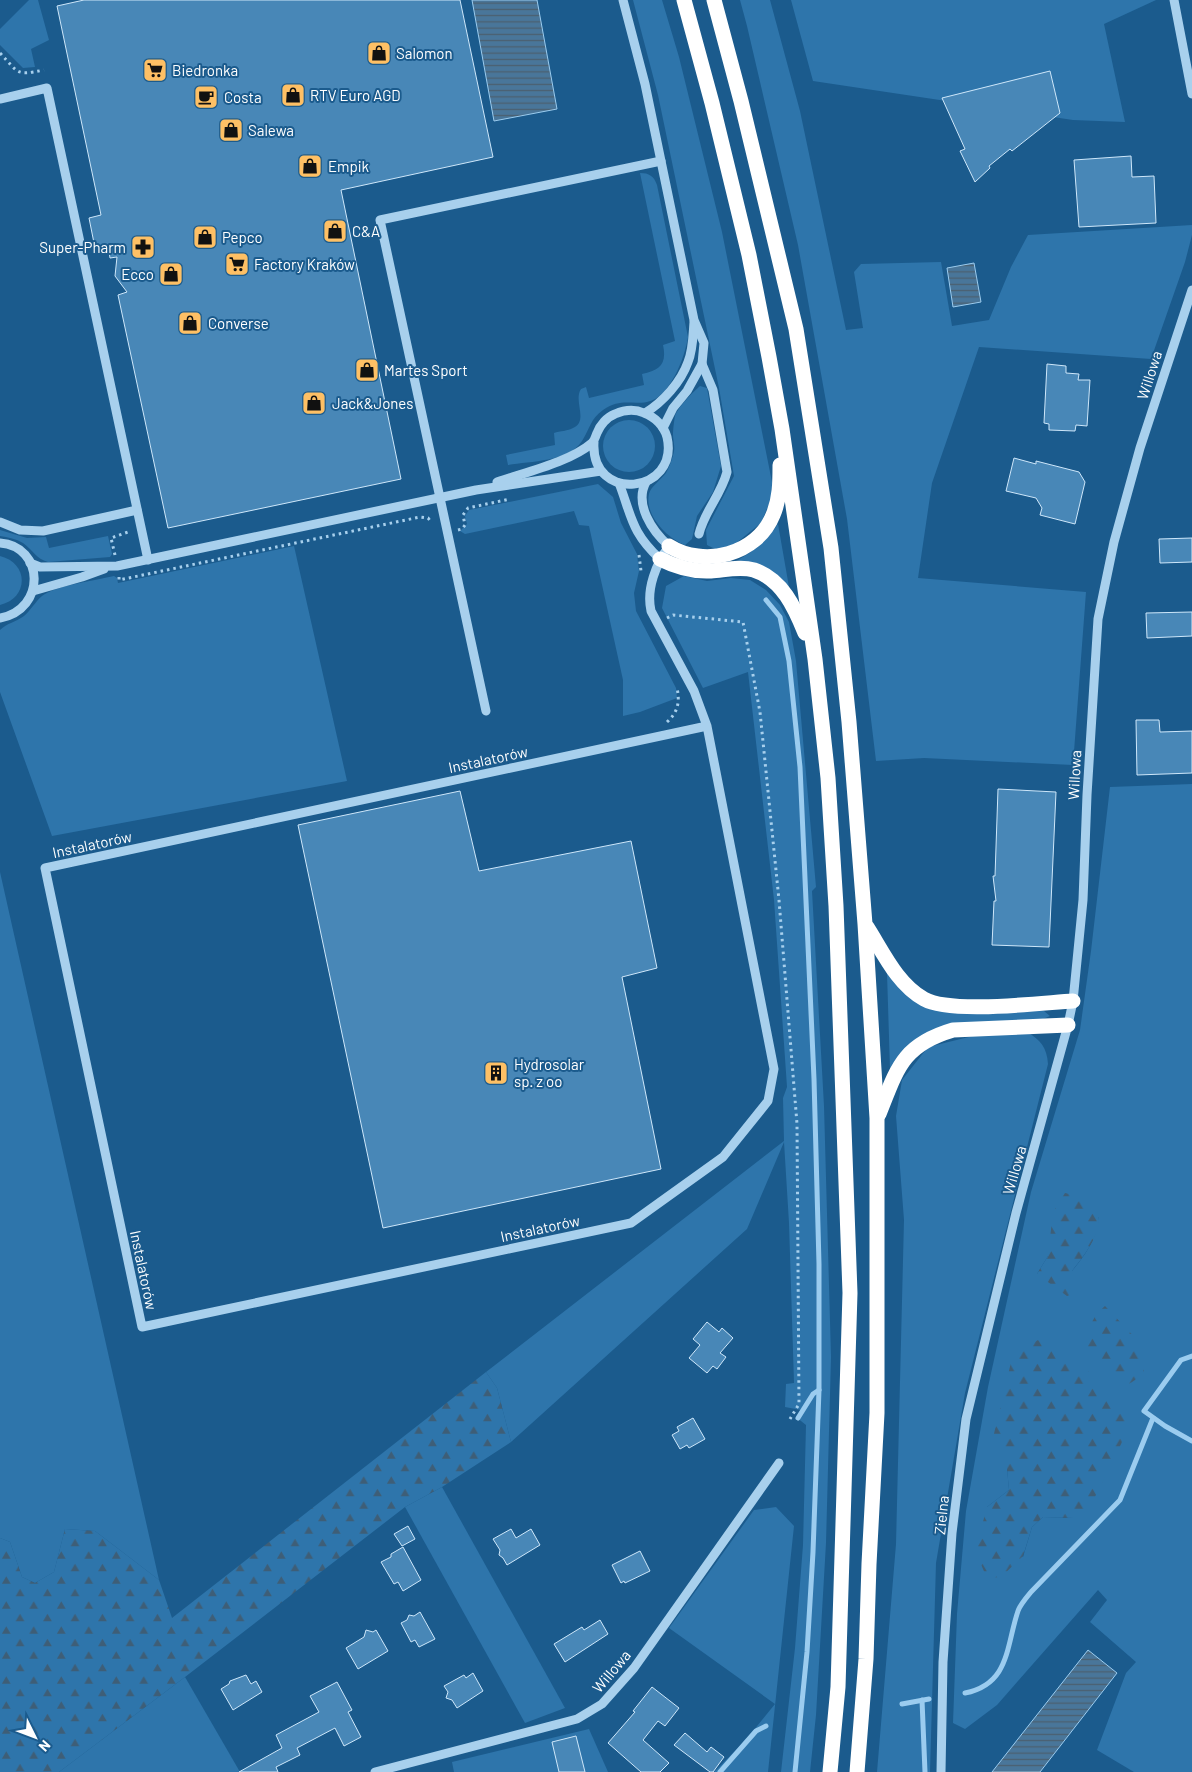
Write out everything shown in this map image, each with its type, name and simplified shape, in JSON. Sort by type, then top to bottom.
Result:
[{"type":"highway","points":[[684,0],[712,103],[748,255],[782,428],[815,658],[828,778],[836,906],[850,1293],[838,1687],[830,1772]]},
{"type":"highway","points":[[714,0],[743,110],[796,329],[831,548],[849,722],[865,924],[877,1118],[877,1413],[866,1659],[858,1772]]},
{"type":"highway","points":[[669,546],[691,556],[717,557],[743,549],[765,530],[773,515],[779,494],[782,428]]},
{"type":"highway","points":[[660,559],[690,570],[753,570],[775,582],[794,606],[815,658]]},
{"type":"highway","points":[[865,924],[897,974],[925,1000],[972,1006],[1073,1001]]},
{"type":"highway","points":[[877,1118],[897,1071],[905,1058],[916,1046],[937,1035],[953,1030],[1068,1026]]},
{"type":"street","points":[[623,0],[645,84],[694,320],[704,343],[702,364],[687,391],[673,408],[662,428]]},
{"type":"street","points":[[1174,0],[1192,94]]},
{"type":"street","points":[[0,99],[47,88],[148,560]]},
{"type":"street","points":[[486,711],[380,220],[661,161]]},
{"type":"street","name":"Willowa","points":[[1003,1265],[1068,1026],[1073,1001],[1083,900],[1087,795],[1098,619],[1114,542],[1140,448],[1192,290]]},
{"type":"street","points":[[645,413],[653,408],[677,383],[688,362],[694,320]]},
{"type":"street","points":[[698,534],[701,524],[724,485],[727,472],[713,390],[702,364]]},
{"type":"street","points":[[633,410],[645,413],[657,420],[662,428],[668,444],[666,461],[657,474],[646,482],[639,484],[619,483],[601,471],[593,450],[594,442],[597,432],[612,415],[633,410]]},
{"type":"street","points":[[476,490],[571,456],[594,442]]},
{"type":"street","points":[[33,591],[109,567],[476,490],[601,471]]},
{"type":"street","points":[[646,482],[641,490],[644,511],[654,532],[669,546]]},
{"type":"street","points":[[619,483],[634,527],[647,547],[660,559]]},
{"type":"street","points":[[0,522],[20,530],[43,531],[137,510]]},
{"type":"street","points":[[0,542],[15,547],[24,554],[34,572],[33,591],[28,602],[10,616],[0,618]]},
{"type":"street","name":"Instalatorów","points":[[669,546],[660,559],[650,591],[651,611],[694,691],[707,726],[774,1069],[768,1101],[723,1157],[631,1223],[142,1327],[45,868],[707,726]]},
{"type":"street","points":[[30,563],[40,566],[109,567]]},
{"type":"street","name":"Zielna","points":[[941,1772],[943,1662],[952,1533],[966,1419],[1003,1265]]},
{"type":"street","name":"Willowa","points":[[375,1772],[577,1719],[602,1704],[634,1668],[779,1462]]},
{"type":"path","points":[[0,53],[18,71],[28,73],[44,70]]},
{"type":"path","points":[[457,531],[465,525],[463,514],[468,508],[515,498]]},
{"type":"path","points":[[119,576],[119,580],[420,517],[428,518],[433,529]]},
{"type":"path","points":[[115,558],[111,538],[134,530]]},
{"type":"path","points":[[638,550],[642,569],[640,575]]},
{"type":"path","points":[[666,618],[673,614],[744,622],[760,712],[779,900],[797,1124],[799,1404],[790,1419]]},
{"type":"path","points":[[661,729],[675,715],[679,701],[673,680]]},
{"type":"green space","points":[[29,0],[38,0],[49,40],[31,49],[35,67],[23,68],[0,45],[0,29]]},
{"type":"green space","points":[[633,0],[662,0],[679,57],[722,232],[774,492],[761,523],[735,544],[717,550],[707,545],[706,530],[734,476],[719,388],[658,95]]},
{"type":"green space","points":[[740,0],[770,0],[800,111],[846,330],[863,328],[854,272],[861,264],[941,262],[952,326],[989,320],[1011,267],[1028,235],[1192,225],[1192,235],[1185,262],[1151,359],[979,347],[932,483],[918,578],[1086,592],[1073,765],[924,758],[876,761],[847,519],[798,245]]},
{"type":"green space","points":[[791,0],[1156,0],[1104,24],[1125,122],[1073,120],[813,81]]},
{"type":"green space","points":[[640,173],[651,176],[657,185],[688,337],[680,365],[669,385],[655,399],[641,403],[615,404],[599,413],[582,441],[568,453],[548,459],[508,465],[506,455],[555,445],[554,433],[571,429],[578,425],[580,421],[579,394],[581,389],[586,387],[589,398],[644,385],[642,374],[661,365],[664,357],[663,345],[675,341]]},
{"type":"green space","points":[[700,386],[707,388],[721,466],[713,492],[697,516],[692,539],[685,545],[665,532],[654,518],[648,502],[652,488],[666,473],[672,459],[675,416],[686,400]]},
{"type":"green space","points":[[629,420],[639,422],[647,428],[653,436],[655,446],[653,456],[647,464],[639,470],[629,472],[619,470],[611,464],[605,456],[603,446],[605,436],[611,428],[619,422]]},
{"type":"green space","points":[[598,484],[613,497],[621,523],[637,554],[639,571],[634,593],[636,611],[676,688],[677,698],[640,712],[623,716],[623,680],[589,526],[579,525],[574,511],[465,534],[460,531],[467,524],[465,516],[469,510]]},
{"type":"green space","points":[[778,524],[789,587],[767,569],[738,560],[761,544]]},
{"type":"green space","points":[[0,530],[27,538],[46,537],[49,548],[108,536],[112,554],[110,557],[48,562],[37,557],[23,543],[12,538],[0,536]]},
{"type":"green space","points":[[294,546],[347,781],[52,836],[0,692],[0,630],[24,616],[48,592],[66,586],[114,576],[117,578],[118,583]]},
{"type":"green space","points":[[0,556],[10,560],[16,566],[22,580],[16,595],[10,601],[0,605]]},
{"type":"green space","points":[[684,576],[707,581],[731,578],[750,580],[766,590],[780,605],[789,622],[796,661],[816,887],[812,891],[824,1106],[831,1357],[826,1543],[816,1715],[810,1772],[781,1772],[795,1648],[803,1545],[806,1425],[796,1417],[801,1410],[785,1407],[786,1384],[794,1383],[789,1223],[784,1142],[747,1229],[511,1442],[497,1388],[486,1372],[784,1141],[783,1098],[787,1087],[774,900],[748,672],[703,688],[662,608],[666,586]]},
{"type":"green space","points":[[1192,784],[1192,1772],[1134,1772],[1097,1750],[1126,1673],[1136,1662],[1090,1622],[1107,1600],[1098,1590],[997,1705],[965,1729],[953,1723],[957,1614],[966,1511],[988,1387],[1031,1192],[1080,1030],[1110,787]],"holes":[[[1099,1217],[1093,1240],[1072,1271],[1037,1274],[1048,1256]],[[1007,1468],[1074,1518],[1043,1517],[1032,1527],[1023,1557],[987,1507],[1009,1490]]]},
{"type":"green space","points":[[0,872],[159,1580],[95,1531],[65,1529],[54,1572],[35,1583],[22,1577],[10,1542],[0,1538]]},
{"type":"green space","points":[[887,973],[913,1000],[1038,1010],[1044,1011],[1050,1016],[1043,1019],[955,1024],[890,1069]]},
{"type":"green space","points":[[1027,1032],[1042,1045],[1048,1064],[965,1393],[936,1563],[930,1772],[877,1772],[896,1544],[904,1220],[896,1116],[902,1080],[928,1047],[981,1034]]},
{"type":"green space","points":[[1065,1193],[1088,1198],[1098,1215],[1099,1222],[1091,1245],[1072,1271],[1074,1294],[1067,1296],[1037,1274],[1048,1256],[1053,1212]]},
{"type":"green space","points":[[1105,1306],[1142,1345],[1144,1374],[1129,1384],[1090,1356],[1082,1340],[1097,1313]]},
{"type":"green space","points":[[1038,1340],[1084,1367],[1127,1409],[1123,1440],[1088,1511],[1074,1518],[1043,1517],[1032,1527],[1023,1556],[1001,1577],[987,1578],[975,1551],[987,1507],[1009,1490],[1007,1468],[992,1442],[1013,1354]]},
{"type":"green space","points":[[486,1372],[497,1388],[511,1442],[442,1487],[405,1507],[59,1772],[0,1772],[0,1538],[10,1542],[22,1577],[35,1583],[54,1572],[65,1529],[95,1531],[159,1580],[172,1618]]},
{"type":"green space","points":[[442,1487],[565,1708],[525,1723],[405,1507]]},
{"type":"green space","points":[[776,1507],[794,1526],[768,1772],[714,1772],[745,1741],[775,1704],[669,1628],[754,1510]]},
{"type":"green space","points":[[185,1677],[240,1772],[59,1772]]},
{"type":"green space","points":[[589,1729],[608,1772],[454,1772],[452,1762]]},
{"type":"shaded area","points":[[472,0],[537,0],[557,109],[494,121]]},
{"type":"shaded area","points":[[974,263],[981,302],[953,307],[947,268]]},
{"type":"shaded area","points":[[1088,1650],[1117,1673],[1040,1772],[992,1772]]},
{"type":"building","name":"Factory Kraków","points":[[84,0],[460,0],[493,157],[341,190],[401,479],[168,528],[118,295],[127,292],[115,276],[117,257],[110,258],[108,245],[95,248],[89,218],[101,215],[57,6]]},
{"type":"building","points":[[1050,71],[1060,113],[1012,151],[1010,149],[989,166],[990,168],[975,182],[960,151],[965,149],[942,98]]},
{"type":"building","points":[[1131,156],[1132,177],[1154,176],[1156,223],[1079,227],[1074,160]]},
{"type":"building","points":[[1047,364],[1066,366],[1066,373],[1079,374],[1078,380],[1090,380],[1087,426],[1076,425],[1075,431],[1049,430],[1049,424],[1044,423]]},
{"type":"building","points":[[1014,458],[1036,464],[1036,461],[1079,472],[1085,482],[1075,524],[1040,515],[1042,508],[1036,498],[1006,491]]},
{"type":"building","points":[[1192,538],[1192,562],[1160,563],[1159,539]]},
{"type":"building","points":[[1192,612],[1192,636],[1147,638],[1146,613]]},
{"type":"building","points":[[1136,720],[1159,720],[1160,732],[1192,731],[1192,773],[1137,775]]},
{"type":"building","points":[[998,789],[1056,792],[1049,947],[992,945],[994,901],[996,901],[993,876],[995,876]]},
{"type":"building","name":"Hydrosolar sp. z oo","points":[[460,791],[479,871],[631,841],[657,968],[622,977],[661,1169],[383,1228],[298,825]]},
{"type":"building","points":[[707,1322],[719,1332],[722,1328],[733,1338],[720,1353],[726,1357],[717,1369],[713,1366],[707,1373],[689,1358],[700,1345],[693,1339]]},
{"type":"building","points":[[693,1418],[705,1439],[689,1448],[687,1445],[680,1449],[672,1435],[679,1431],[677,1427]]},
{"type":"building","points":[[408,1526],[415,1539],[402,1546],[394,1534]]},
{"type":"building","points":[[511,1529],[516,1538],[531,1529],[540,1545],[507,1565],[499,1555],[500,1550],[493,1539]]},
{"type":"building","points":[[403,1547],[421,1580],[403,1591],[398,1582],[394,1584],[381,1562],[391,1557],[391,1554]]},
{"type":"building","points":[[640,1551],[650,1571],[625,1583],[624,1581],[621,1583],[612,1565]]},
{"type":"building","points":[[420,1612],[435,1639],[419,1647],[415,1640],[411,1642],[401,1623],[407,1620],[409,1615],[414,1616]]},
{"type":"building","points":[[600,1620],[608,1634],[565,1662],[554,1644],[582,1627],[584,1630]]},
{"type":"building","points":[[366,1630],[373,1632],[376,1630],[388,1651],[358,1669],[346,1648],[364,1637]]},
{"type":"building","points":[[473,1673],[483,1691],[457,1708],[452,1700],[446,1698],[448,1692],[444,1686],[464,1675],[466,1678]]},
{"type":"building","points":[[246,1675],[251,1684],[256,1681],[262,1692],[233,1710],[221,1689],[229,1684],[230,1681]]},
{"type":"building","points":[[337,1682],[352,1710],[348,1712],[361,1737],[344,1746],[335,1728],[297,1748],[300,1755],[276,1767],[278,1772],[239,1772],[282,1748],[276,1735],[319,1712],[310,1696]]},
{"type":"building","points":[[652,1687],[679,1708],[665,1726],[658,1721],[643,1740],[669,1763],[660,1772],[641,1772],[608,1743],[635,1712],[633,1711]]},
{"type":"building","points":[[685,1733],[707,1752],[711,1747],[724,1757],[713,1772],[710,1772],[674,1745]]},
{"type":"building","points":[[576,1736],[585,1772],[559,1772],[552,1742]]},
{"type":"waterway","points":[[766,600],[780,617],[789,661],[800,767],[814,1079],[819,1264],[819,1390],[813,1552],[807,1652],[795,1772]]},
{"type":"waterway","points":[[1192,1356],[1181,1360],[1144,1411],[1165,1426],[1192,1441]]},
{"type":"waterway","points":[[798,1418],[813,1394],[819,1390]]},
{"type":"waterway","points":[[965,1693],[980,1688],[991,1681],[1004,1662],[1020,1606],[1031,1592],[1120,1500],[1153,1418]]},
{"type":"waterway","points":[[902,1704],[929,1699]]},
{"type":"waterway","points":[[922,1700],[925,1772]]},
{"type":"waterway","points":[[720,1772],[756,1731],[766,1726]]},
{"type":"place","name":"Salomon","points":[[379,53]]},
{"type":"place","name":"Biedronka","points":[[155,70]]},
{"type":"place","name":"RTV Euro AGD","points":[[293,95]]},
{"type":"place","name":"Costa","points":[[206,97]]},
{"type":"place","name":"Salewa","points":[[231,130]]},
{"type":"place","name":"Empik","points":[[310,166]]},
{"type":"place","name":"C&A","points":[[335,231]]},
{"type":"place","name":"Pepco","points":[[205,237]]},
{"type":"place","name":"Super-Pharm","points":[[143,247]]},
{"type":"place","name":"Factory Kraków","points":[[237,264]]},
{"type":"place","name":"Ecco","points":[[171,274]]},
{"type":"place","name":"Converse","points":[[190,323]]},
{"type":"place","name":"Martes Sport","points":[[367,370]]},
{"type":"place","name":"Jack&Jones","points":[[314,403]]},
{"type":"place","name":"Hydrosolar sp. z oo","points":[[496,1073]]}]
